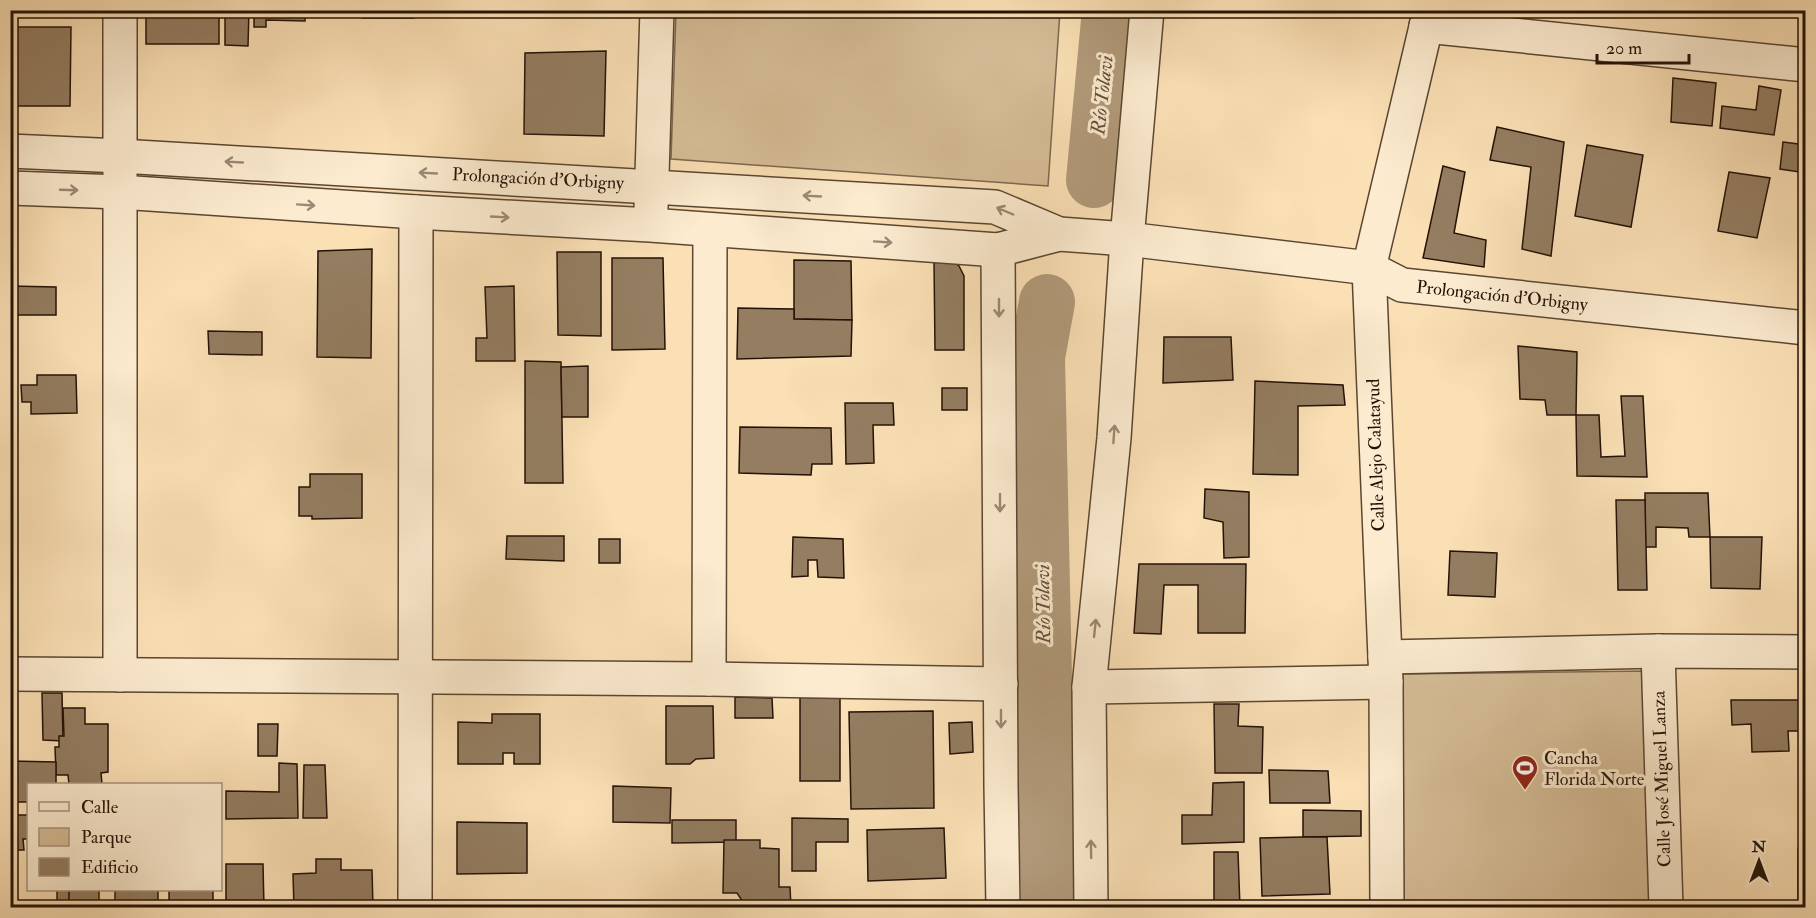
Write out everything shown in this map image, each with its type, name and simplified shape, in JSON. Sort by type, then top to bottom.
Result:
[{"type":"street","points":[[120,10],[120,675]]},
{"type":"street","points":[[650,225],[657,10]]},
{"type":"street","points":[[1091,908],[1089,687],[1114,438],[1127,239],[1147,10]]},
{"type":"street","points":[[1428,18],[1806,65]]},
{"type":"street","name":"Calle Alejo Calatayud","points":[[1387,908],[1385,670],[1369,268],[1428,18]]},
{"type":"street","name":"Prolongación d'Orbigny","points":[[10,152],[120,156],[995,207],[1059,234],[1127,239],[1369,268],[1402,285],[1806,328]]},
{"type":"street","name":"Prolongación d'Orbigny","points":[[10,188],[120,192],[650,225],[998,250],[1059,234]]},
{"type":"street","points":[[415,908],[416,212]]},
{"type":"street","points":[[710,231],[710,679]]},
{"type":"street","points":[[998,250],[1001,786],[1004,908]]},
{"type":"street","points":[[1089,687],[1658,651],[1806,652]]},
{"type":"street","name":"Calle José Miguel Lanza","points":[[1658,651],[1666,908]]},
{"type":"street","points":[[10,674],[710,679],[1001,684]]},
{"type":"green space","points":[[676,11],[1060,11],[1048,186],[671,159]]},
{"type":"green space","name":"Cancha Florida Norte","points":[[1648,671],[1651,907],[1403,907],[1400,674]]},
{"type":"building","points":[[225,10],[249,10],[248,46],[225,45]]},
{"type":"building","points":[[254,10],[305,10],[305,21],[266,20],[266,27],[254,27]]},
{"type":"building","points":[[362,10],[414,10],[414,18],[362,18]]},
{"type":"building","points":[[146,14],[219,16],[219,44],[146,44]]},
{"type":"building","points":[[10,27],[71,27],[70,106],[10,106]]},
{"type":"building","points":[[606,51],[604,136],[524,134],[525,53]]},
{"type":"building","points":[[1806,71],[1806,120],[1800,119]]},
{"type":"building","points":[[1673,78],[1716,83],[1712,126],[1671,122]]},
{"type":"building","points":[[1759,86],[1781,90],[1774,135],[1720,128],[1722,106],[1756,110]]},
{"type":"building","points":[[1497,127],[1564,142],[1551,256],[1522,249],[1531,167],[1490,160]]},
{"type":"building","points":[[1783,142],[1806,145],[1806,173],[1780,169]]},
{"type":"building","points":[[1587,145],[1643,155],[1631,227],[1575,216]]},
{"type":"building","points":[[1443,166],[1465,172],[1454,233],[1486,240],[1484,267],[1423,258]]},
{"type":"building","points":[[1729,172],[1770,178],[1757,238],[1718,231]]},
{"type":"building","points":[[372,249],[371,358],[317,357],[318,251]]},
{"type":"building","points":[[557,252],[601,252],[601,336],[558,335]]},
{"type":"building","points":[[612,258],[663,258],[665,349],[612,350]]},
{"type":"building","points":[[794,260],[851,261],[852,320],[794,319]]},
{"type":"building","points":[[934,260],[954,262],[964,276],[964,350],[935,350]]},
{"type":"building","points":[[10,286],[56,287],[56,315],[10,315]]},
{"type":"building","points":[[514,286],[515,361],[476,361],[476,338],[487,338],[485,287]]},
{"type":"building","points":[[738,308],[794,309],[794,319],[852,320],[851,356],[737,359]]},
{"type":"building","points":[[208,331],[262,332],[262,355],[209,354]]},
{"type":"building","points":[[1164,337],[1231,337],[1233,380],[1163,383]]},
{"type":"building","points":[[1518,346],[1577,352],[1576,415],[1547,415],[1545,400],[1520,399]]},
{"type":"building","points":[[525,361],[561,362],[563,483],[525,483]]},
{"type":"building","points":[[588,366],[588,417],[562,417],[561,367]]},
{"type":"building","points":[[37,375],[76,375],[77,413],[31,414],[31,402],[22,402],[21,385],[37,385]]},
{"type":"building","points":[[1255,381],[1343,385],[1345,405],[1298,406],[1298,475],[1253,474]]},
{"type":"building","points":[[942,388],[967,388],[967,410],[942,410]]},
{"type":"building","points":[[1621,396],[1643,396],[1647,477],[1577,476],[1576,415],[1599,415],[1601,457],[1625,456]]},
{"type":"building","points":[[845,403],[893,403],[894,425],[873,425],[874,463],[846,464]]},
{"type":"building","points":[[740,427],[831,428],[832,464],[812,464],[811,475],[739,473]]},
{"type":"building","points":[[310,474],[362,474],[362,518],[312,519],[312,516],[299,516],[299,487],[310,487]]},
{"type":"building","points":[[1205,489],[1249,492],[1249,557],[1224,558],[1223,522],[1204,518]]},
{"type":"building","points":[[1645,493],[1708,493],[1710,537],[1689,537],[1688,528],[1656,527],[1656,547],[1645,547]]},
{"type":"building","points":[[1616,500],[1645,500],[1647,590],[1618,590]]},
{"type":"building","points":[[507,536],[564,536],[564,561],[506,559]]},
{"type":"building","points":[[793,537],[843,539],[844,578],[818,577],[817,560],[808,560],[808,576],[792,577]]},
{"type":"building","points":[[1710,537],[1762,537],[1760,589],[1711,588]]},
{"type":"building","points":[[599,539],[620,539],[620,563],[599,563]]},
{"type":"building","points":[[1450,551],[1497,553],[1495,597],[1448,595]]},
{"type":"building","points":[[1139,564],[1246,564],[1245,633],[1198,633],[1198,585],[1164,585],[1161,634],[1134,633]]},
{"type":"building","points":[[42,693],[62,693],[63,741],[43,740]]},
{"type":"building","points":[[800,695],[840,696],[840,781],[800,781]]},
{"type":"building","points":[[735,697],[772,698],[773,718],[735,718]]},
{"type":"building","points":[[1731,700],[1802,700],[1803,731],[1788,731],[1789,751],[1752,752],[1751,724],[1732,725]]},
{"type":"building","points":[[1214,704],[1239,704],[1238,726],[1263,727],[1262,773],[1215,773]]},
{"type":"building","points":[[666,706],[713,706],[714,758],[696,759],[690,764],[666,764]]},
{"type":"building","points":[[63,708],[85,708],[85,724],[108,724],[108,772],[101,773],[102,783],[69,783],[68,775],[56,775],[55,747],[59,747],[59,736],[64,736]]},
{"type":"building","points":[[933,711],[934,808],[851,809],[849,712]]},
{"type":"building","points":[[492,714],[540,714],[540,764],[514,764],[514,753],[503,753],[503,764],[458,764],[458,722],[492,723]]},
{"type":"building","points":[[972,722],[973,752],[950,754],[949,723]]},
{"type":"building","points":[[258,724],[278,724],[277,756],[258,756]]},
{"type":"building","points":[[10,761],[56,762],[56,783],[27,783],[27,802],[10,802]]},
{"type":"building","points":[[279,763],[297,764],[298,818],[226,819],[226,791],[279,792]]},
{"type":"building","points":[[304,765],[325,765],[327,818],[303,818]]},
{"type":"building","points":[[1269,770],[1328,771],[1330,803],[1270,803]]},
{"type":"building","points":[[1244,782],[1244,842],[1182,844],[1182,815],[1212,815],[1213,783]]},
{"type":"building","points":[[613,786],[671,788],[670,823],[613,822]]},
{"type":"building","points":[[1303,810],[1361,811],[1361,836],[1303,837]]},
{"type":"building","points":[[10,815],[27,815],[27,839],[23,839],[24,850],[10,850]]},
{"type":"building","points":[[792,818],[848,819],[848,842],[816,842],[816,871],[792,871]]},
{"type":"building","points":[[672,820],[736,820],[736,842],[672,843]]},
{"type":"building","points":[[457,822],[527,823],[527,873],[457,874]]},
{"type":"building","points":[[944,828],[946,878],[868,881],[867,830]]},
{"type":"building","points":[[1327,837],[1330,894],[1262,896],[1260,838]]},
{"type":"building","points":[[724,840],[760,840],[760,848],[779,849],[779,887],[790,887],[791,908],[747,908],[737,893],[723,893]]},
{"type":"building","points":[[1798,848],[1806,848],[1806,908],[1798,908]]},
{"type":"building","points":[[1214,852],[1238,852],[1240,908],[1214,908]]},
{"type":"building","points":[[316,859],[341,859],[341,870],[372,870],[373,908],[294,908],[293,874],[316,873]]},
{"type":"building","points":[[226,864],[263,864],[264,908],[226,908]]},
{"type":"building","points":[[57,891],[69,891],[69,905],[89,905],[89,908],[57,908]]},
{"type":"building","points":[[69,891],[99,891],[99,905],[69,905]]},
{"type":"building","points":[[115,891],[158,891],[158,908],[115,908]]},
{"type":"building","points":[[169,891],[213,891],[213,908],[169,908]]},
{"type":"waterway","name":"Río Tolavi","points":[[1094,180],[1110,10]]},
{"type":"waterway","name":"Río Tolavi","points":[[1047,302],[1037,357],[1049,908]]},
{"type":"place","name":"Cancha Florida Norte","points":[[1525,791]]}]
